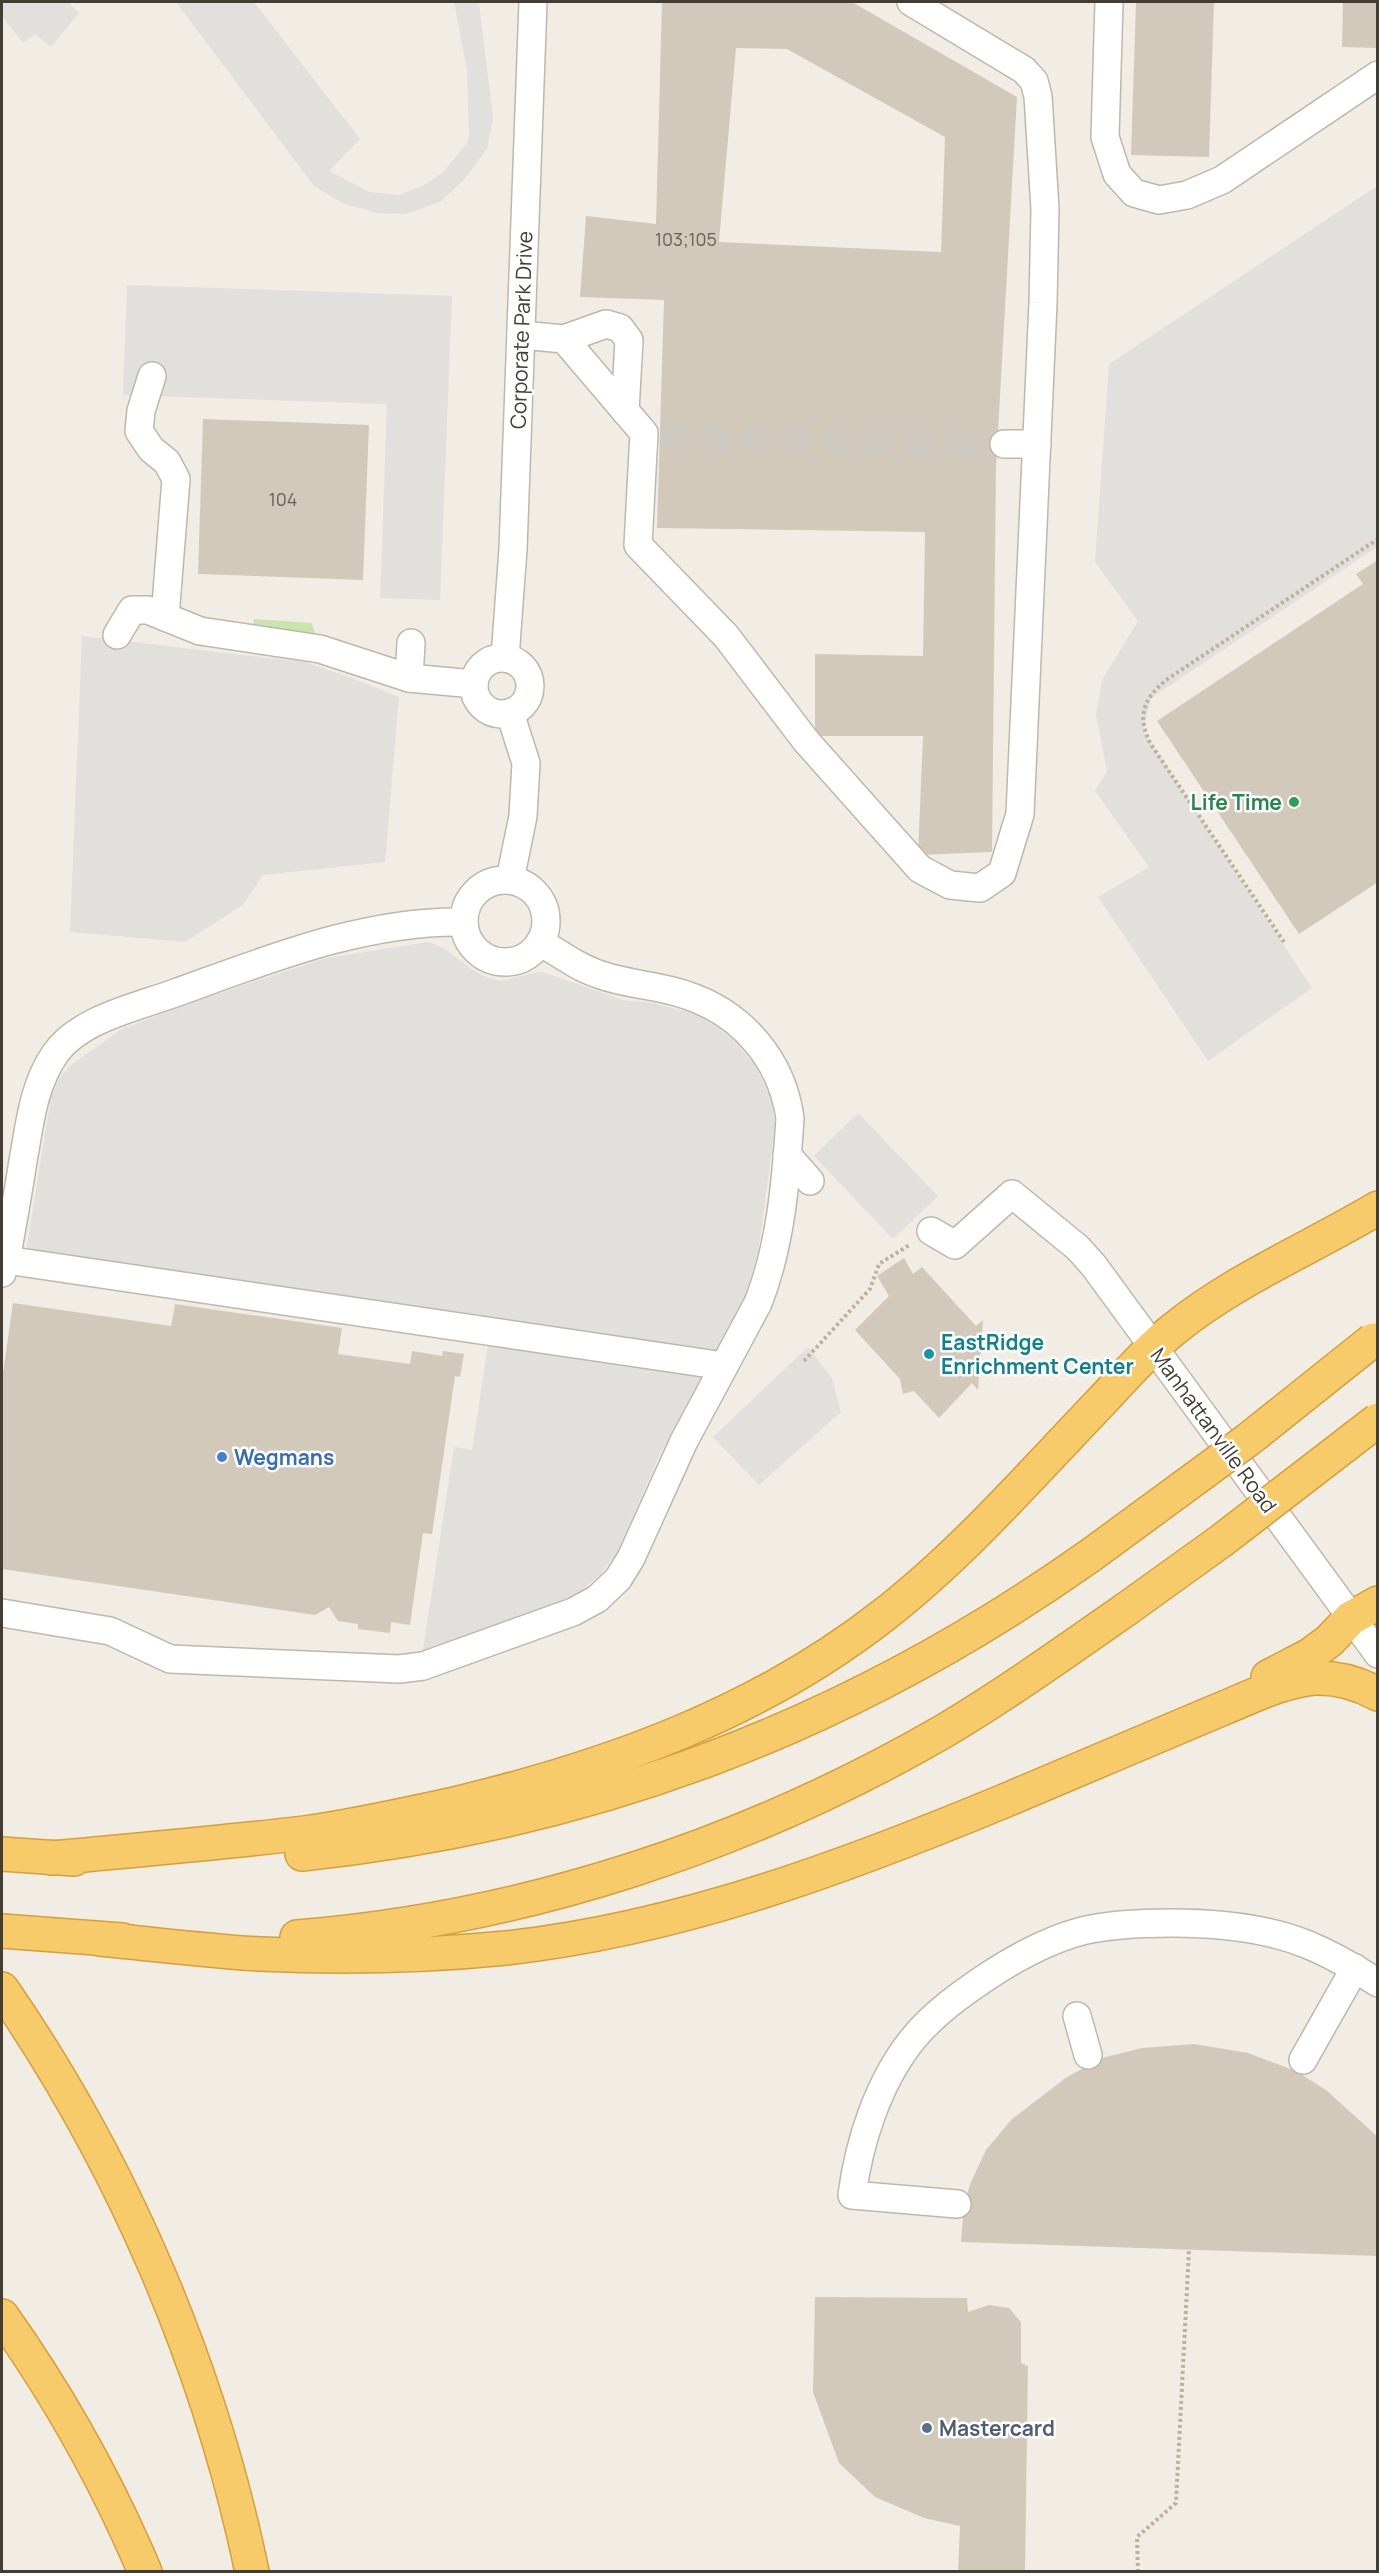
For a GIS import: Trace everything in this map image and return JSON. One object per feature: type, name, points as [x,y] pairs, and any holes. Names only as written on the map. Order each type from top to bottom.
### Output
[{"type":"highway","points":[[52,1858],[304,1833],[418,1812],[499,1793],[590,1766],[708,1722],[824,1658],[900,1603],[982,1526],[1174,1329],[1222,1296],[1377,1208]]},
{"type":"highway","points":[[2,1854],[52,1858],[169,1861],[299,1854],[447,1834],[591,1800],[713,1759],[786,1730],[858,1696],[970,1634],[1091,1555],[1249,1439],[1375,1339]]},
{"type":"highway","points":[[100,1939],[180,1941],[259,1939],[380,1927],[498,1906],[651,1863],[726,1836],[801,1805],[908,1751],[1011,1690],[1221,1541],[1377,1420]]},
{"type":"highway","points":[[1116,1752],[1310,1655],[1364,1610]]},
{"type":"highway","points":[[2,1931],[255,1954],[332,1956],[487,1949],[601,1933],[717,1905],[788,1883],[990,1807],[1116,1752],[1272,1689],[1300,1680],[1338,1680],[1364,1687],[1377,1694]]},
{"type":"highway","points":[[2,1989],[37,2041],[81,2117],[136,2224],[178,2324],[209,2410],[252,2571]]},
{"type":"highway","points":[[2,2316],[54,2395],[106,2490],[145,2571]]},
{"type":"highway","points":[[209,2410],[251,2505],[271,2571]]},
{"type":"highway","points":[[106,2490],[127,2571]]},
{"type":"street","name":"Corporate Park Drive","points":[[505,658],[513,549],[532,2]]},
{"type":"street","points":[[564,339],[625,411],[652,435],[638,545],[726,636],[806,741],[920,869],[950,885],[980,888],[1002,873],[1020,814],[1043,303],[1045,209],[1038,96],[1034,81],[1024,70],[911,2]]},
{"type":"street","points":[[1109,2],[1105,137],[1117,174],[1134,193],[1159,200],[1187,195],[1222,180],[1377,75]]},
{"type":"street","points":[[521,335],[564,339],[606,324],[620,328],[629,340],[625,411]]},
{"type":"street","points":[[152,376],[141,411],[139,431],[151,449],[167,462],[176,479],[165,617]]},
{"type":"street","points":[[1004,444],[1037,444]]},
{"type":"street","points":[[117,635],[132,610],[148,610],[200,631],[320,649],[409,678],[474,684]]},
{"type":"street","points":[[409,678],[411,643]]},
{"type":"street","points":[[505,658],[519,663],[526,670],[531,688],[524,705],[510,714],[498,715],[482,706],[476,698],[474,684],[478,671],[484,664],[492,659],[505,658]]},
{"type":"street","points":[[510,714],[526,763],[523,816],[510,880]]},
{"type":"street","points":[[510,880],[529,887],[538,896],[544,907],[546,920],[545,933],[530,954],[506,963],[492,961],[479,954],[469,943],[464,922],[468,902],[477,890],[489,882],[510,880]]},
{"type":"street","points":[[464,922],[413,924],[304,949],[239,969],[93,1023],[72,1035],[56,1053],[40,1080],[35,1096],[4,1266],[724,1366]]},
{"type":"street","points":[[2,1613],[110,1631],[170,1659],[399,1669],[423,1666],[573,1612],[597,1599],[618,1579],[631,1558],[684,1442],[758,1303],[768,1279],[777,1233],[790,1118],[787,1099],[772,1062],[742,1026],[703,1001],[684,994],[598,974],[540,942]]},
{"type":"street","points":[[787,1155],[810,1181]]},
{"type":"street","name":"Manhattanville Road","points":[[931,1231],[955,1245],[1012,1194],[1078,1248],[1154,1348],[1364,1610],[1377,1654]]},
{"type":"street","points":[[957,2204],[852,2195],[856,2162],[890,2076],[912,2041],[941,2011],[1002,1967],[1043,1944],[1083,1931],[1131,1923],[1224,1924],[1252,1929],[1305,1944],[1355,1968],[1377,1983]]},
{"type":"street","points":[[1303,2060],[1355,1968]]},
{"type":"street","points":[[1077,2016],[1088,2055]]},
{"type":"path","points":[[1284,942],[1150,743],[1143,718],[1145,706],[1151,694],[1166,680],[1377,539]]},
{"type":"path","points":[[804,1361],[870,1289],[879,1264],[931,1231]]},
{"type":"path","points":[[1138,2571],[1137,2537],[1176,2503],[1189,2250]]},
{"type":"green space","points":[[254,619],[312,623],[315,634],[253,630]]},
{"type":"shaded area","points":[[2,2],[72,2],[69,3],[79,13],[51,47],[35,34],[23,43],[2,16]]},
{"type":"shaded area","points":[[176,2],[254,2],[360,139],[329,171],[369,192],[400,195],[426,184],[443,172],[467,143],[469,135],[467,69],[454,2],[479,2],[493,118],[487,149],[464,180],[440,202],[405,214],[377,213],[342,203],[314,186]]},
{"type":"shaded area","points":[[1377,186],[1377,547],[1151,698],[1143,731],[1312,988],[1208,1061],[1098,897],[1149,867],[1095,791],[1107,771],[1096,715],[1102,680],[1138,621],[1095,562],[1109,364]]},
{"type":"shaded area","points":[[127,285],[452,296],[440,600],[380,598],[387,404],[123,395]]},
{"type":"shaded area","points":[[82,636],[304,662],[399,697],[385,862],[263,875],[243,905],[185,942],[70,932]]},
{"type":"shaded area","points":[[428,942],[444,948],[471,969],[486,977],[501,981],[538,972],[546,973],[623,1000],[653,1003],[696,1014],[733,1040],[755,1065],[772,1100],[775,1127],[758,1253],[742,1304],[660,1454],[617,1552],[601,1574],[582,1590],[553,1605],[423,1650],[454,1447],[472,1450],[488,1344],[22,1276],[51,1097],[59,1078],[71,1065],[120,1030],[186,1004],[326,958]]},
{"type":"shaded area","points":[[858,1113],[938,1196],[893,1239],[814,1156]]},
{"type":"shaded area","points":[[808,1347],[832,1378],[841,1412],[759,1485],[713,1437]]},
{"type":"building","points":[[662,2],[852,2],[1017,97],[996,466],[992,852],[918,855],[923,736],[815,736],[815,654],[923,656],[925,532],[657,528],[664,300],[580,297],[586,216],[656,224]],"holes":[[[736,48],[787,49],[945,137],[941,252],[719,242]]]},
{"type":"building","points":[[1136,2],[1214,2],[1209,157],[1131,155]]},
{"type":"building","points":[[1343,2],[1378,2],[1378,48],[1342,47]]},
{"type":"building","points":[[203,419],[369,425],[363,580],[198,574]]},
{"type":"building","name":"Life Time","points":[[1378,560],[1378,882],[1299,934],[1157,721],[1363,584],[1356,574]]},
{"type":"building","name":"EastRidge Enrichment Center","points":[[904,1258],[913,1274],[922,1267],[976,1326],[983,1320],[978,1390],[972,1383],[939,1418],[914,1391],[903,1394],[900,1379],[855,1330],[889,1296],[877,1276]]},
{"type":"building","name":"Wegmans","points":[[13,1303],[171,1326],[175,1304],[342,1328],[338,1354],[410,1364],[412,1351],[442,1356],[443,1351],[464,1354],[460,1377],[455,1376],[432,1534],[423,1533],[410,1625],[391,1622],[390,1633],[358,1629],[358,1624],[338,1621],[329,1607],[315,1615],[2,1569],[2,1380]]},
{"type":"building","points":[[1194,2044],[1248,2053],[1296,2071],[1326,2090],[1378,2137],[1378,2256],[961,2242],[964,2204],[971,2182],[986,2150],[1012,2119],[1067,2077],[1102,2058],[1142,2048]]},
{"type":"building","name":"Mastercard","points":[[815,2297],[967,2298],[968,2312],[989,2305],[1009,2308],[1021,2322],[1021,2363],[1028,2366],[1025,2572],[958,2572],[960,2526],[924,2518],[875,2497],[839,2463],[813,2392]]},
{"type":"tunnel","points":[[660,437],[1004,444]]},
{"type":"place","name":"Life Time","points":[[1294,802]]},
{"type":"place","name":"EastRidge Enrichment Center","points":[[929,1354]]},
{"type":"place","name":"Wegmans","points":[[222,1457]]},
{"type":"place","name":"Mastercard","points":[[927,2428]]}]
